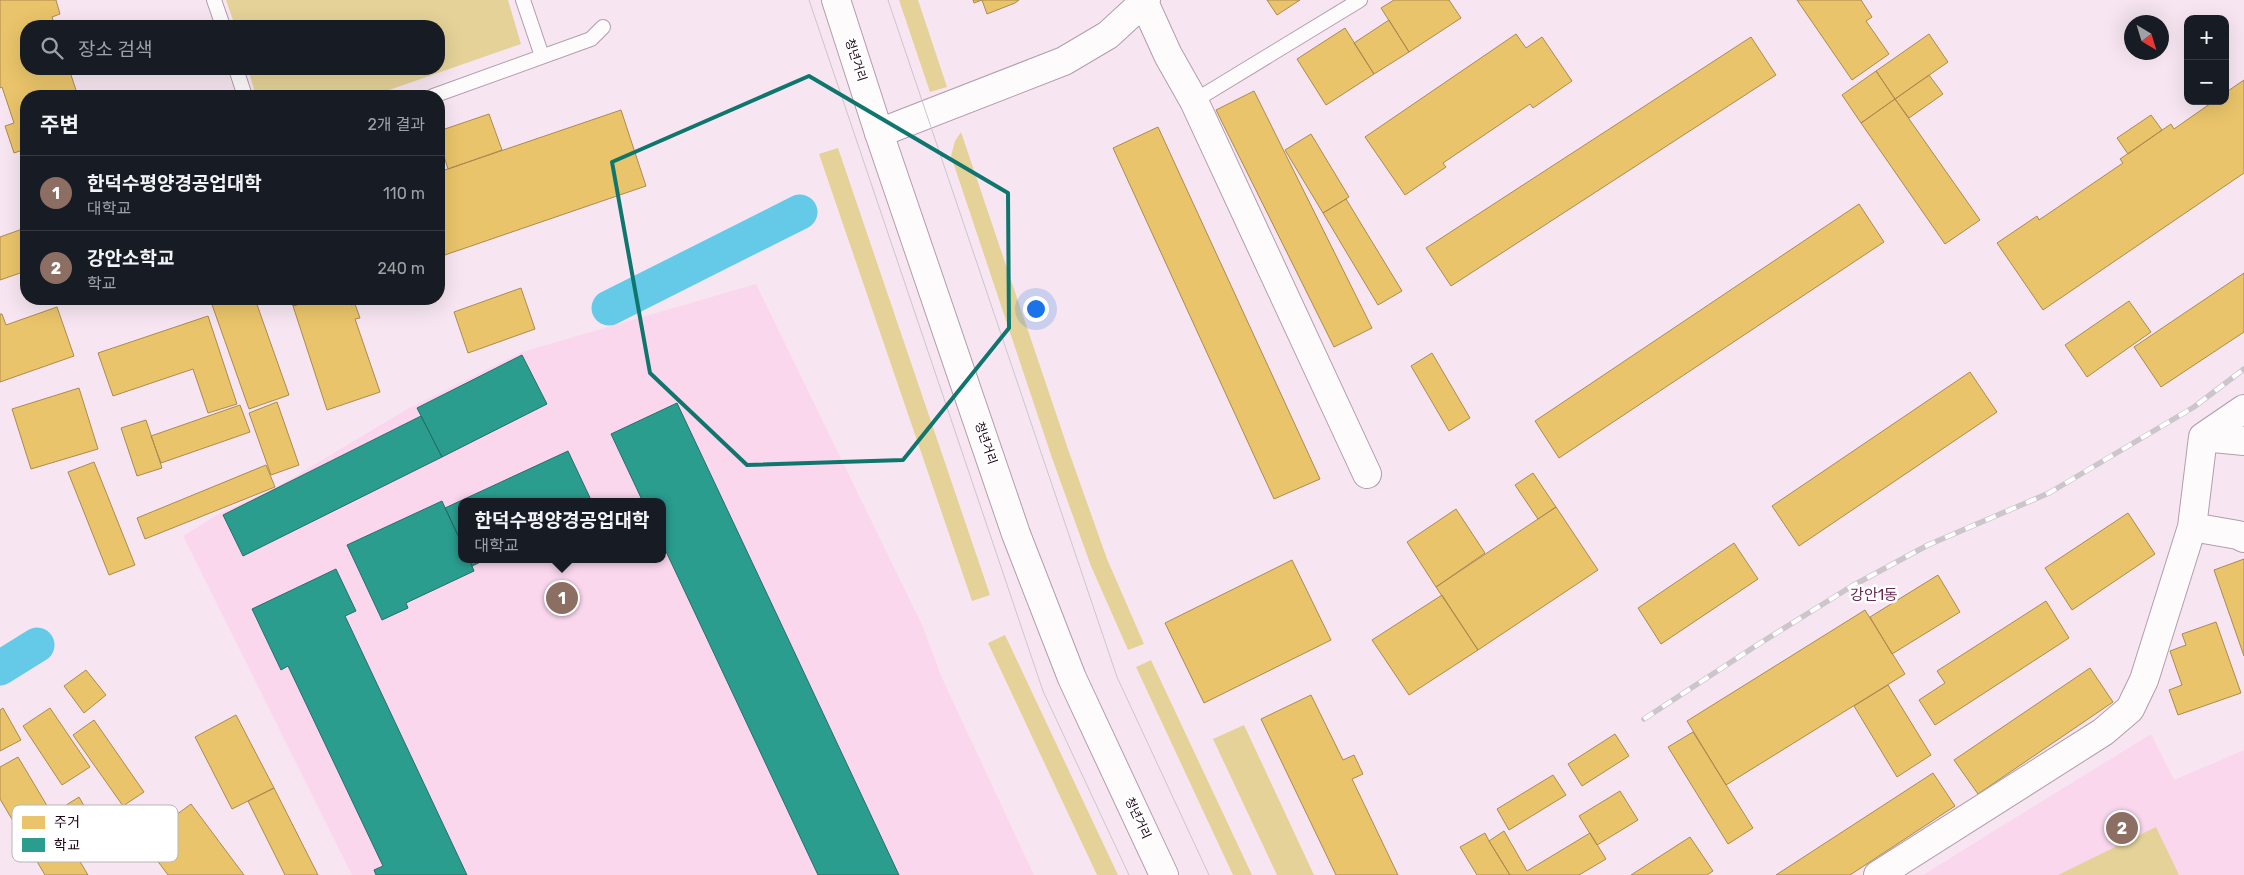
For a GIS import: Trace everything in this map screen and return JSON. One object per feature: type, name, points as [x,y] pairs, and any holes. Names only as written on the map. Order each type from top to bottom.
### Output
[{"type":"street","name":"청년거리","points":[[836,0],[879,133],[1020,543],[1072,678],[1164,875]]},
{"type":"street","points":[[879,133],[1064,62],[1108,35],[1144,1],[1168,54],[1194,101],[1367,474]]},
{"type":"street","points":[[1878,875],[2103,732],[2130,709],[2144,680],[2192,527],[2203,437],[2244,409]]},
{"type":"street","points":[[2203,437],[2244,440]]},
{"type":"street","points":[[2192,527],[2238,535],[2244,538]]},
{"type":"lane","points":[[214,0],[221,20]]},
{"type":"lane","points":[[523,0],[542,56]]},
{"type":"lane","points":[[1194,101],[1360,0]]},
{"type":"lane","points":[[445,92],[592,39],[603,27]]},
{"type":"lane","points":[[238,75],[243,90]]},
{"type":"highlighted area","points":[[809,76],[1008,193],[1009,328],[903,460],[747,465],[650,373],[612,162]]},
{"type":"shaded area","points":[[226,0],[508,0],[521,44],[445,71],[445,20],[233,20]]},
{"type":"shaded area","points":[[899,0],[918,0],[947,87],[930,92]]},
{"type":"shaded area","points":[[250,75],[432,75],[389,90],[254,90]]},
{"type":"shaded area","points":[[961,132],[1107,559],[1144,644],[1128,650],[1091,566],[1052,458],[951,156],[955,141]]},
{"type":"shaded area","points":[[838,148],[990,595],[972,601],[819,154]]},
{"type":"shaded area","points":[[756,284],[923,627],[942,678],[1034,875],[352,875],[183,536],[220,513],[275,488],[404,411],[522,352]]},
{"type":"shaded area","points":[[1005,635],[1118,875],[1097,875],[988,643]]},
{"type":"shaded area","points":[[1151,660],[1252,875],[1233,875],[1136,667]]},
{"type":"shaded area","points":[[1244,725],[1314,875],[1277,875],[1213,739]]},
{"type":"shaded area","points":[[2151,734],[2174,780],[2244,750],[2244,875],[1923,875]]},
{"type":"shaded area","points":[[2156,827],[2179,875],[2058,875]]},
{"type":"building: 주거","points":[[0,0],[56,0],[60,14],[52,17],[53,20],[20,20],[20,75],[71,75],[76,90],[20,90],[20,151],[14,153],[5,126],[14,123],[2,87],[0,88]]},
{"type":"building: 주거","points":[[982,0],[1019,0],[987,14]]},
{"type":"building: 주거","points":[[1267,0],[1300,0],[1277,15]]},
{"type":"building: 주거","points":[[1394,0],[1449,0],[1461,18],[1409,52],[1381,8]]},
{"type":"building: 주거","points":[[1797,0],[1861,0],[1872,17],[1866,21],[1889,54],[1852,80]]},
{"type":"building: 주거","points":[[1389,20],[1409,52],[1374,74],[1354,43]]},
{"type":"building: 주거","points":[[1345,28],[1374,74],[1326,105],[1297,59]]},
{"type":"building: 주거","points":[[1516,34],[1526,48],[1542,37],[1572,81],[1533,108],[1530,104],[1443,163],[1446,167],[1405,195],[1365,137]]},
{"type":"building: 주거","points":[[1929,34],[1948,62],[1895,99],[1876,71]]},
{"type":"building: 주거","points":[[1751,37],[1776,75],[1451,286],[1426,248]]},
{"type":"building: 주거","points":[[1876,71],[1895,99],[1861,123],[1842,95]]},
{"type":"building: 주거","points":[[1929,75],[1943,94],[1909,118],[1895,99]]},
{"type":"building: 주거","points":[[2244,80],[2244,173],[2043,310],[1997,243],[2037,216],[2039,220],[2123,163],[2120,159],[2171,124],[2174,129],[2208,105],[2229,105],[2229,90]]},
{"type":"building: 주거","points":[[1254,91],[1372,328],[1334,347],[1216,110]]},
{"type":"building: 주거","points":[[1895,99],[1980,220],[1945,244],[1861,123]]},
{"type":"building: 주거","points":[[621,110],[646,186],[445,255],[445,170]]},
{"type":"building: 주거","points":[[489,114],[502,150],[448,169],[445,160],[445,129]]},
{"type":"building: 주거","points":[[2151,115],[2162,130],[2128,154],[2117,138]]},
{"type":"building: 주거","points":[[1158,127],[1320,479],[1274,499],[1113,148]]},
{"type":"building: 주거","points":[[1311,134],[1349,197],[1323,213],[1285,150]]},
{"type":"building: 주거","points":[[1346,199],[1402,291],[1378,305],[1323,213]]},
{"type":"building: 주거","points":[[1859,204],[1884,242],[1559,458],[1535,421]]},
{"type":"building: 주거","points":[[20,230],[20,273],[0,280],[0,237]]},
{"type":"building: 주거","points":[[2244,273],[2244,332],[2161,387],[2134,347]]},
{"type":"building: 주거","points":[[521,288],[535,329],[468,353],[454,312]]},
{"type":"building: 주거","points":[[2129,301],[2151,332],[2087,377],[2065,345]]},
{"type":"building: 주거","points":[[212,305],[257,305],[289,395],[249,409]]},
{"type":"building: 주거","points":[[355,305],[360,318],[355,319],[380,392],[327,410],[293,306]]},
{"type":"building: 주거","points":[[57,307],[74,356],[0,382],[0,314],[2,314],[6,325]]},
{"type":"building: 주거","points":[[208,316],[237,404],[208,413],[193,369],[113,396],[98,353]]},
{"type":"building: 주거","points":[[1432,353],[1470,418],[1449,431],[1411,366]]},
{"type":"building: 주거","points":[[1970,372],[1997,412],[1799,546],[1772,506]]},
{"type":"building: 주거","points":[[79,388],[98,449],[31,469],[12,409]]},
{"type":"building: 주거","points":[[277,402],[299,465],[271,475],[249,413]]},
{"type":"building: 주거","points":[[240,405],[250,432],[161,463],[151,436]]},
{"type":"building: 주거","points":[[146,420],[162,468],[137,476],[121,428]]},
{"type":"building: 주거","points":[[94,462],[135,565],[109,575],[68,472]]},
{"type":"building: 주거","points":[[266,465],[275,487],[145,539],[137,518]]},
{"type":"building: 주거","points":[[1533,473],[1556,507],[1538,519],[1515,485]]},
{"type":"building: 주거","points":[[1556,507],[1598,570],[1478,650],[1436,587]]},
{"type":"building: 주거","points":[[1456,509],[1485,553],[1436,587],[1407,542]]},
{"type":"building: 주거","points":[[2128,513],[2155,554],[2072,610],[2045,568]]},
{"type":"building: 주거","points":[[1734,543],[1758,579],[1661,644],[1638,608]]},
{"type":"building: 주거","points":[[2244,559],[2244,656],[2214,570]]},
{"type":"building: 주거","points":[[1292,560],[1331,640],[1204,703],[1165,623]]},
{"type":"building: 주거","points":[[1938,575],[1960,612],[1892,654],[1870,617]]},
{"type":"building: 주거","points":[[1442,595],[1478,650],[1409,695],[1372,640]]},
{"type":"building: 주거","points":[[2046,601],[2069,638],[1935,725],[1919,700],[1945,683],[1937,671]]},
{"type":"building: 주거","points":[[1865,610],[1905,674],[1726,785],[1687,721]]},
{"type":"building: 주거","points":[[2216,622],[2241,693],[2178,715],[2169,690],[2182,685],[2170,651],[2186,645],[2182,634]]},
{"type":"building: 주거","points":[[2090,668],[2113,702],[1978,794],[1954,760]]},
{"type":"building: 주거","points":[[86,670],[106,695],[84,713],[64,686]]},
{"type":"building: 주거","points":[[1888,685],[1931,755],[1897,777],[1854,706]]},
{"type":"building: 주거","points":[[1311,695],[1343,760],[1354,755],[1363,774],[1352,779],[1398,875],[1336,875],[1261,719]]},
{"type":"building: 주거","points":[[3,708],[21,740],[0,751],[0,710]]},
{"type":"building: 주거","points":[[50,708],[90,767],[62,785],[23,726]]},
{"type":"building: 주거","points":[[236,715],[274,788],[232,809],[195,737]]},
{"type":"building: 주거","points":[[94,720],[144,792],[122,805],[73,735]]},
{"type":"building: 주거","points":[[1693,732],[1753,828],[1728,844],[1668,747]]},
{"type":"building: 주거","points":[[1615,734],[1629,756],[1582,786],[1568,764]]},
{"type":"building: 주거","points":[[18,757],[47,805],[12,805],[12,819],[0,799],[0,767]]},
{"type":"building: 주거","points":[[1933,773],[1955,806],[1850,875],[1776,875]]},
{"type":"building: 주거","points":[[1553,775],[1566,795],[1509,830],[1497,809]]},
{"type":"building: 주거","points":[[274,788],[318,875],[285,875],[248,801]]},
{"type":"building: 주거","points":[[1620,791],[1638,820],[1597,845],[1579,816]]},
{"type":"building: 주거","points":[[79,797],[84,805],[66,805]]},
{"type":"building: 주거","points":[[191,804],[244,875],[168,875],[158,862],[178,862],[178,814]]},
{"type":"building: 주거","points":[[1504,831],[1527,871],[1590,833],[1606,859],[1579,875],[1510,875],[1489,841]]},
{"type":"building: 주거","points":[[1485,833],[1510,875],[1477,875],[1460,847]]},
{"type":"building: 주거","points":[[1690,837],[1713,871],[1707,875],[1631,875]]},
{"type":"building: 주거","points":[[37,862],[80,862],[88,875],[45,875]]},
{"type":"building: 학교","points":[[522,355],[547,404],[442,457],[417,408]]},
{"type":"building: 학교","points":[[677,403],[899,875],[818,875],[666,552],[666,498],[641,498],[611,434]]},
{"type":"building: 학교","points":[[421,416],[442,457],[243,556],[223,515]]},
{"type":"building: 학교","points":[[568,451],[590,498],[467,498]]},
{"type":"building: 학교","points":[[442,501],[458,535],[458,563],[471,563],[474,571],[406,603],[408,608],[382,620],[347,545]]},
{"type":"building: 학교","points":[[458,502],[458,536],[445,508]]},
{"type":"building: 학교","points":[[336,569],[356,611],[345,616],[467,875],[376,875],[374,870],[383,866],[288,666],[281,670],[252,609]]},
{"type":"waterway","points":[[609,308],[800,212]]},
{"type":"waterway","points":[[0,668],[37,645]]},
{"type":"tram line","points":[[809,0],[1043,691],[1129,875]]},
{"type":"tram line","points":[[888,0],[1117,677],[1209,875]]},
{"type":"railway","points":[[1644,719],[1852,586],[1928,545],[2049,493],[2194,407],[2244,369]]},
{"type":"place","name":"한덕수평양경공업대학","points":[[562,598]]},
{"type":"place","name":"강안소학교","points":[[2122,828]]},
{"type":"district","name":"강안1동","points":[[1874,595]]}]
